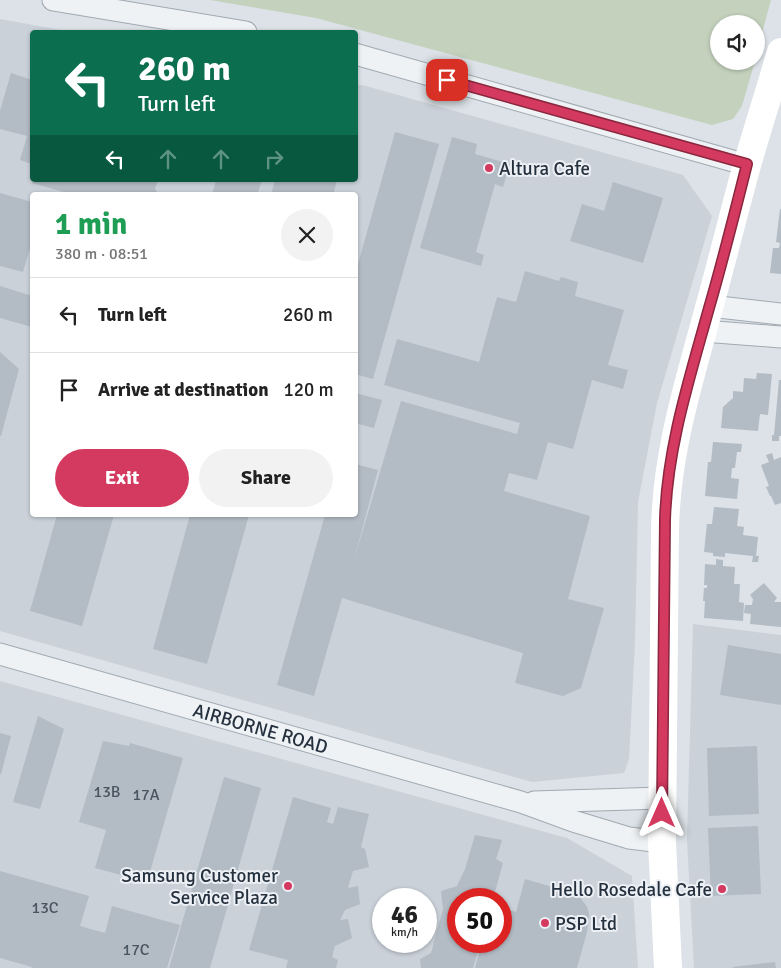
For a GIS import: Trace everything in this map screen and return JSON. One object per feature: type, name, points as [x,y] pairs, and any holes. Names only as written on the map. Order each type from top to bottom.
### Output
[{"type":"main road","points":[[668,968],[662,842],[667,486],[688,382],[747,164],[781,52]]},
{"type":"street","points":[[53,0],[234,30]]},
{"type":"street","points":[[358,55],[747,164]]},
{"type":"street","points":[[706,319],[781,314]]},
{"type":"street","points":[[706,319],[781,337]]},
{"type":"street","name":"AIRBORNE ROAD","points":[[0,654],[521,802],[629,838],[662,842]]},
{"type":"street","name":"AIRBORNE ROAD","points":[[521,802],[662,798]]},
{"type":"shaded area","points":[[0,19],[61,30],[30,30],[30,182],[358,182],[358,85],[683,175],[712,216],[657,403],[638,502],[635,642],[629,759],[624,773],[532,782],[0,631]]},
{"type":"shaded area","points":[[693,624],[781,635],[781,968],[694,968],[687,840]]},
{"type":"shaded area","points":[[0,681],[567,838],[632,876],[638,968],[0,968]]},
{"type":"green space","points":[[210,0],[771,0],[765,22],[765,15],[710,15],[710,70],[752,70],[742,106],[733,119],[712,125],[316,18]]},
{"type":"building","points":[[11,73],[30,79],[30,163],[20,160],[27,136],[0,129],[0,111]]},
{"type":"building","points":[[395,132],[439,144],[373,379],[358,375],[358,264]]},
{"type":"building","points":[[452,137],[477,144],[475,154],[510,164],[503,187],[495,184],[476,252],[484,255],[481,266],[420,248]]},
{"type":"building","points":[[157,182],[155,189],[157,192],[64,192],[32,183]]},
{"type":"building","points":[[215,182],[261,182],[258,192],[213,192]]},
{"type":"building","points":[[274,182],[336,182],[334,192],[272,192]]},
{"type":"building","points":[[613,182],[663,198],[643,263],[570,241],[582,204],[604,211]]},
{"type":"building","points":[[0,193],[30,201],[30,248],[23,272],[0,266]]},
{"type":"building","points":[[780,209],[781,274],[770,273],[773,248],[779,248],[780,243],[776,242]]},
{"type":"building","points":[[525,271],[559,281],[561,277],[578,282],[575,296],[624,310],[608,365],[628,370],[623,389],[592,380],[573,449],[548,442],[537,480],[509,473],[504,491],[590,516],[568,599],[604,608],[581,688],[563,696],[515,683],[523,653],[342,598],[314,696],[277,685],[324,517],[358,517],[358,465],[378,470],[354,560],[401,401],[517,434],[520,423],[384,385],[397,339],[479,362],[497,297],[516,302]]},
{"type":"building","points":[[0,286],[30,295],[30,326],[0,318]]},
{"type":"building","points":[[0,352],[19,369],[1,436],[0,436]]},
{"type":"building","points":[[757,373],[772,374],[768,415],[760,414],[758,431],[721,428],[723,407],[733,398],[733,391],[743,392],[744,378],[756,379]]},
{"type":"building","points":[[779,380],[781,380],[781,436],[779,436],[779,441],[772,441],[772,435],[774,435]]},
{"type":"building","points":[[358,394],[382,400],[374,428],[358,424]]},
{"type":"building","points":[[713,442],[742,444],[741,452],[737,452],[735,468],[732,468],[731,478],[739,479],[737,499],[705,496],[708,462],[711,462]]},
{"type":"building","points":[[772,453],[774,460],[781,457],[781,503],[775,505],[766,487],[769,486],[761,465],[769,462],[766,455]]},
{"type":"building","points":[[714,507],[739,509],[737,526],[744,527],[743,535],[758,537],[756,556],[759,556],[758,562],[752,562],[753,556],[725,553],[725,557],[713,556],[713,553],[704,552],[707,524],[712,524]]},
{"type":"building","points":[[56,517],[113,517],[82,626],[30,611]]},
{"type":"building","points":[[189,517],[248,517],[207,664],[153,649]]},
{"type":"building","points":[[716,559],[723,560],[723,566],[735,567],[734,584],[740,584],[739,602],[744,603],[743,621],[704,618],[704,588],[707,588],[707,585],[704,585],[705,564],[716,565]]},
{"type":"building","points":[[764,583],[777,598],[774,602],[781,602],[781,627],[750,624],[751,614],[744,613],[745,605],[752,605],[753,599],[750,595]]},
{"type":"building","points":[[728,645],[781,654],[781,705],[720,695]]},
{"type":"building","points":[[38,716],[64,729],[40,809],[13,802]]},
{"type":"building","points":[[0,733],[11,736],[1,774],[0,774]]},
{"type":"building","points":[[103,741],[129,746],[130,743],[183,758],[147,882],[95,868],[106,830],[79,822]]},
{"type":"building","points":[[757,746],[759,814],[709,816],[707,748]]},
{"type":"building","points":[[224,777],[261,788],[210,968],[169,968]]},
{"type":"building","points":[[293,797],[331,808],[327,822],[333,824],[338,807],[369,814],[361,847],[365,849],[369,867],[353,871],[348,888],[358,886],[360,904],[345,910],[340,920],[348,919],[352,938],[335,946],[332,957],[338,960],[336,968],[286,968],[288,960],[249,950]]},
{"type":"building","points":[[758,826],[761,894],[711,896],[708,828]]},
{"type":"building","points":[[475,835],[502,840],[496,859],[503,863],[496,888],[451,888],[457,886],[465,869]]},
{"type":"building","points":[[0,871],[89,896],[80,926],[105,933],[112,906],[180,925],[167,968],[31,968],[0,958]]},
{"type":"building","name":"PSP Ltd","points":[[525,879],[573,893],[580,897],[587,907],[589,914],[587,932],[577,968],[475,968],[479,953],[512,953],[512,911],[516,912]]},
{"type":"building","points":[[447,889],[447,953],[477,953],[473,968],[421,968],[420,959],[431,953],[437,953],[437,931],[443,909],[441,891]]},
{"type":"building","points":[[775,962],[776,968],[733,968],[733,967]]},
{"type":"place","name":"Altura Cafe","points":[[489,168]]},
{"type":"place","name":"Samsung Customer Service Plaza","points":[[288,886]]},
{"type":"place","name":"Hello Rosedale Cafe","points":[[722,889]]},
{"type":"place","name":"PSP Ltd","points":[[545,923]]},
{"type":"route","points":[[447,80],[747,164],[688,382],[667,486],[665,509],[662,813]]}]
